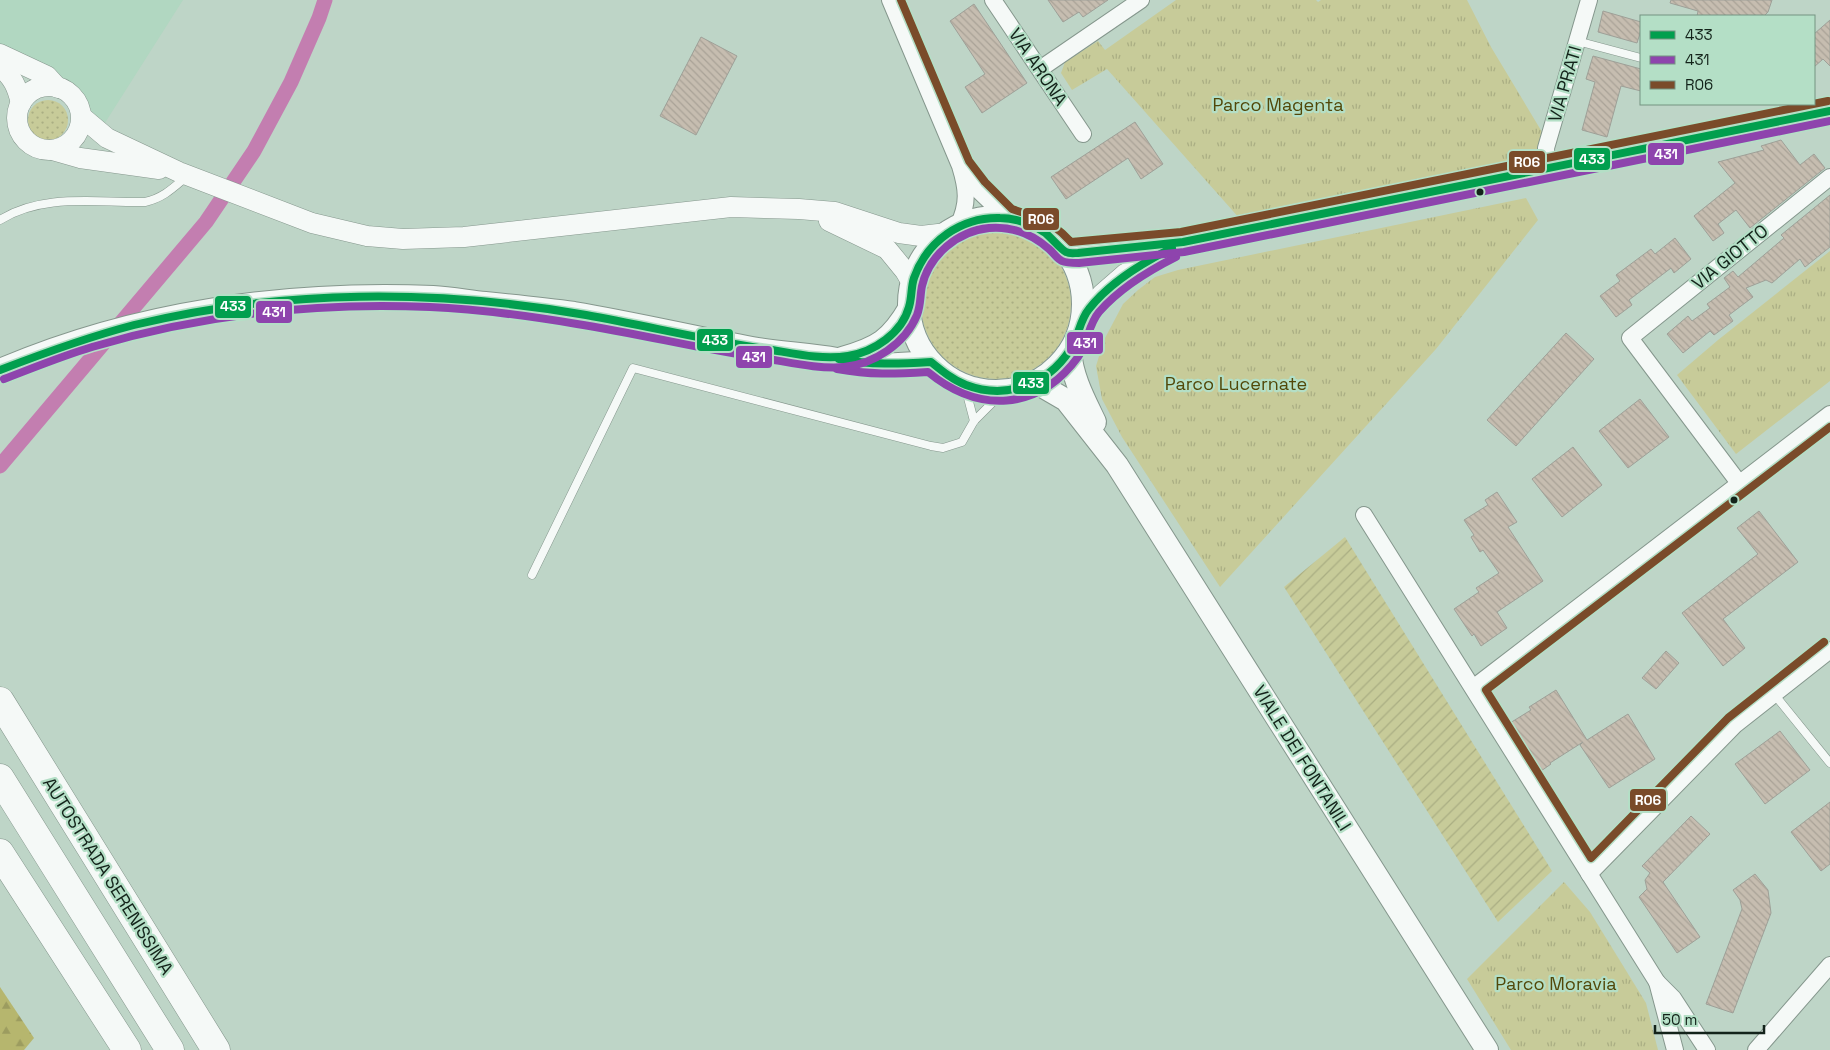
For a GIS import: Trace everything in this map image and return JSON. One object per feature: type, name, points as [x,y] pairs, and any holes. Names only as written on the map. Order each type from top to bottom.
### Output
[{"type":"highway","name":"AUTOSTRADA SERENISSIMA","points":[[3,705],[216,1050]]},
{"type":"highway","points":[[0,778],[170,1050]]},
{"type":"highway","points":[[0,852],[127,1050]]},
{"type":"main road","points":[[987,218],[1008,218],[1042,230],[1066,252],[1074,265],[1080,282],[1083,301],[1082,317],[1080,330],[1070,351],[1056,368],[1025,386],[989,391],[962,384],[948,376],[931,362],[918,343],[914,332],[910,307],[912,283],[927,252],[952,229],[987,218]]},
{"type":"main road","points":[[0,370],[30,357],[137,324],[198,312],[267,302],[340,297],[434,297],[577,314],[755,348],[864,364],[886,365],[931,362]]},
{"type":"main road","points":[[838,359],[879,345],[900,323],[910,307]]},
{"type":"main road","name":"VIALE DEI FONTANILI","points":[[1070,351],[1071,365],[1077,385],[1117,465]]},
{"type":"main road","name":"VIALE DEI FONTANILI","points":[[1025,386],[1066,400],[1117,465],[1488,1050]]},
{"type":"street","points":[[82,118],[106,138],[183,174],[312,223],[367,236],[403,239],[464,236],[731,207],[835,212],[899,233],[922,236],[952,229],[964,214],[967,187],[960,166],[890,0]]},
{"type":"street","name":"VIA ARONA","points":[[993,0],[1083,134]]},
{"type":"street","points":[[1040,69],[1141,0]]},
{"type":"street","name":"VIA PRATI","points":[[1547,169],[1548,144],[1589,0]]},
{"type":"street","points":[[0,54],[46,76],[58,88]]},
{"type":"street","points":[[0,67],[8,73],[17,85],[21,103]]},
{"type":"street","points":[[48,86],[58,88],[66,91],[77,102],[82,118],[80,127],[70,143],[62,148],[42,150],[33,146],[20,132],[18,112],[21,103],[28,94],[48,86]]},
{"type":"street","points":[[1066,252],[1078,253],[1183,242],[1830,111]]},
{"type":"street","points":[[52,150],[80,158],[183,174]]},
{"type":"street","points":[[960,166],[977,189],[1008,218]]},
{"type":"street","name":"VIA GIOTTO","points":[[1739,484],[1630,338],[1830,177]]},
{"type":"street","points":[[799,209],[834,223],[887,249],[912,283]]},
{"type":"street","points":[[1082,317],[1102,294],[1125,274],[1154,256],[1183,242]]},
{"type":"street","points":[[1472,688],[1830,414]]},
{"type":"street","points":[[1364,515],[1657,982],[1673,998],[1707,1050]]},
{"type":"street","points":[[1589,874],[1735,726],[1830,650]]},
{"type":"street","points":[[1756,1050],[1830,965]]},
{"type":"street","points":[[1657,982],[1674,1050]]},
{"type":"lane","points":[[1577,41],[1640,58]]},
{"type":"lane","points":[[0,220],[27,207],[49,202],[145,202],[155,200],[166,194],[183,174]]},
{"type":"lane","points":[[532,576],[633,368],[944,448],[962,442],[974,421],[994,401],[1025,386]]},
{"type":"lane","points":[[962,384],[974,421]]},
{"type":"lane","points":[[1774,694],[1830,763]]},
{"type":"shaded area","points":[[0,0],[183,0],[103,126],[90,113],[88,105],[75,85],[63,81],[0,44]]},
{"type":"green space","name":"Parco Magenta","points":[[1176,0],[1316,0],[1318,2],[1321,0],[1467,0],[1491,47],[1542,132],[1534,163],[1240,219],[1107,69],[1072,90],[1061,73],[1065,62],[1098,41],[1105,50]]},
{"type":"green space","points":[[52,100],[59,103],[65,109],[68,120],[67,128],[59,137],[52,140],[44,140],[37,137],[29,128],[28,116],[31,109],[40,101]]},
{"type":"green space","name":"Parco Lucernate","points":[[1526,198],[1538,220],[1436,349],[1220,587],[1122,437],[1102,399],[1096,366],[1104,340],[1123,304],[1155,277],[1178,270]]},
{"type":"green space","points":[[996,229],[1011,230],[1025,234],[1038,241],[1049,251],[1059,262],[1066,275],[1070,289],[1070,319],[1066,333],[1059,346],[1049,357],[1038,367],[1025,374],[1011,378],[996,379],[981,378],[967,374],[954,367],[943,357],[933,346],[926,333],[922,319],[921,304],[922,289],[926,275],[933,262],[943,251],[954,241],[967,234],[981,230]]},
{"type":"green space","points":[[1830,251],[1830,381],[1736,454],[1677,375]]},
{"type":"green space","points":[[1345,537],[1552,871],[1498,922],[1284,587]]},
{"type":"green space","name":"Parco Moravia","points":[[1564,882],[1590,912],[1646,1003],[1658,1050],[1511,1050],[1467,979]]},
{"type":"green space","points":[[0,987],[34,1038],[24,1050],[0,1050]]},
{"type":"building","points":[[1048,0],[1108,0],[1083,17],[1079,12],[1063,22]]},
{"type":"building","points":[[1671,0],[1772,0],[1765,15],[1697,15],[1698,11],[1670,3]]},
{"type":"building","points":[[974,4],[1027,83],[982,113],[965,87],[985,74],[950,21]]},
{"type":"building","points":[[1603,11],[1640,22],[1640,33],[1637,43],[1598,32]]},
{"type":"building","points":[[1830,20],[1830,66],[1823,59],[1815,66],[1815,33]]},
{"type":"building","points":[[701,37],[737,56],[696,135],[660,116]]},
{"type":"building","points":[[1593,56],[1640,69],[1640,91],[1621,86],[1607,137],[1582,130],[1595,82],[1586,79]]},
{"type":"building","points":[[1135,122],[1163,164],[1141,179],[1128,158],[1066,199],[1051,177]]},
{"type":"building","points":[[1781,140],[1800,165],[1814,154],[1825,168],[1750,228],[1736,210],[1718,224],[1724,233],[1713,241],[1694,216],[1735,183],[1718,162],[1764,150],[1761,146]]},
{"type":"building","points":[[1830,195],[1830,247],[1805,267],[1800,259],[1772,283],[1766,280],[1746,288],[1753,297],[1729,315],[1733,321],[1714,335],[1710,331],[1683,353],[1667,334],[1688,316],[1692,321],[1710,308],[1707,304],[1730,287],[1724,278],[1733,271],[1738,277],[1784,238],[1781,235]]},
{"type":"building","points":[[1675,238],[1691,259],[1674,273],[1671,268],[1629,300],[1632,305],[1616,317],[1600,296],[1620,281],[1616,275],[1651,249],[1655,254]]},
{"type":"building","points":[[1566,333],[1594,359],[1516,446],[1487,420]]},
{"type":"building","points":[[1640,399],[1669,437],[1628,468],[1599,431]]},
{"type":"building","points":[[1573,447],[1602,485],[1562,517],[1532,479]]},
{"type":"building","points":[[1497,492],[1517,522],[1508,527],[1543,581],[1497,612],[1507,628],[1481,646],[1454,609],[1479,592],[1476,588],[1499,573],[1483,550],[1480,552],[1471,537],[1474,535],[1464,520],[1488,505],[1485,500]]},
{"type":"building","points":[[1759,511],[1798,562],[1723,619],[1745,648],[1723,666],[1682,613],[1758,554],[1737,528]]},
{"type":"building","points":[[1666,651],[1679,663],[1656,689],[1642,678]]},
{"type":"building","points":[[1556,690],[1587,740],[1628,714],[1655,759],[1609,788],[1580,745],[1583,742],[1541,771],[1510,723],[1531,710],[1529,707]]},
{"type":"building","points":[[1780,731],[1810,770],[1765,804],[1735,764]]},
{"type":"building","points":[[1830,802],[1830,864],[1821,871],[1791,832]]},
{"type":"building","points":[[1691,816],[1710,834],[1663,882],[1700,937],[1677,953],[1639,897],[1647,889],[1645,880],[1650,873],[1642,866]]},
{"type":"building","points":[[1755,874],[1768,890],[1771,913],[1733,1013],[1706,1004],[1742,909],[1740,900],[1733,890]]},
{"type":"waterway","points":[[0,466],[206,222],[254,151],[291,82],[325,0]]},
{"type":"transit line","name":"R06","points":[[901,0],[969,161],[985,182],[1012,209],[1047,221],[1071,242],[1181,232],[1808,105]]},
{"type":"transit line","name":"R06","points":[[1815,104],[1828,101]]},
{"type":"transit line","name":"433","points":[[0,370],[100,335],[134,325],[190,313],[303,299],[360,297],[417,297],[530,306],[800,355],[819,357],[848,356],[877,346],[893,333],[905,316],[910,303],[914,278],[927,253],[947,234],[972,222],[1000,218],[1023,222],[1044,232],[1068,253],[1183,242],[1830,111]]},
{"type":"transit line","name":"431","points":[[4,379],[92,347],[133,336],[217,319],[302,309],[388,306],[485,311],[601,328],[796,364],[844,367],[866,362],[877,357],[905,335],[917,315],[922,286],[931,264],[956,239],[978,230],[1006,228],[1021,232],[1036,239],[1051,250],[1060,260],[1068,263],[1184,252],[1830,121]]},
{"type":"transit line","name":"433","points":[[839,359],[885,364],[931,362],[957,381],[981,389],[996,391],[1024,386],[1038,380],[1061,362],[1073,345],[1086,314],[1097,299],[1138,267],[1172,248]]},
{"type":"transit line","name":"431","points":[[837,369],[882,374],[928,372],[947,385],[967,395],[987,400],[1007,400],[1026,397],[1045,388],[1062,375],[1078,357],[1095,317],[1107,303],[1135,281],[1176,257]]},
{"type":"transit line","name":"R06","points":[[1824,642],[1728,718],[1591,858],[1486,690],[1830,427]]}]
